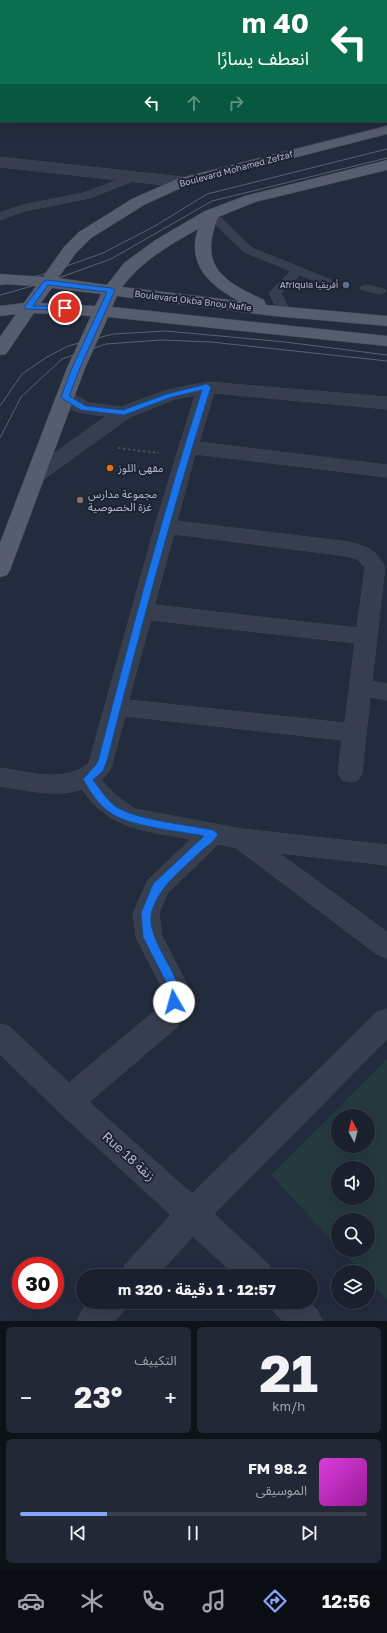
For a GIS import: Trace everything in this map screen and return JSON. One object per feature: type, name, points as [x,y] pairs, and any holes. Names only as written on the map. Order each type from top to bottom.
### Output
[{"type":"main road","name":"Boulevard Mohamed Zefzaf","points":[[0,350],[70,250],[85,236],[138,202],[182,182],[387,130]]},
{"type":"main road","points":[[0,570],[76,368],[111,290],[130,266],[160,244],[211,214],[250,198],[387,165]]},
{"type":"main road","points":[[211,214],[204,233],[202,251],[209,268],[222,284],[241,296],[279,311]]},
{"type":"main road","points":[[0,277],[46,264],[70,250]]},
{"type":"main road","name":"Boulevard Okba Bnou Nafie","points":[[0,277],[279,311],[387,322]]},
{"type":"main road","name":"Boulevard Okba Bnou Nafie","points":[[0,311],[28,308],[102,310],[387,340]]},
{"type":"street","points":[[0,162],[182,182]]},
{"type":"street","points":[[0,777],[61,784],[80,782],[88,779],[99,768],[118,707],[141,611],[165,526],[207,387]]},
{"type":"street","points":[[37,474],[124,413],[170,395],[207,387],[387,403]]},
{"type":"street","points":[[65,397],[84,408],[124,413]]},
{"type":"street","points":[[187,452],[387,471]]},
{"type":"street","points":[[165,526],[349,550],[364,554],[370,559],[375,567],[379,603],[367,637],[350,773]]},
{"type":"street","points":[[141,611],[367,637]]},
{"type":"street","points":[[360,688],[387,692]]},
{"type":"street","points":[[118,707],[355,733]]},
{"type":"street","points":[[88,779],[100,798],[115,811],[131,818],[242,839],[387,855]]},
{"type":"street","points":[[68,1102],[167,1018],[174,1002],[174,986],[149,937],[146,913],[157,887],[213,834]]},
{"type":"street","points":[[242,839],[387,947]]},
{"type":"street","points":[[143,1269],[194,1214],[387,1021]]},
{"type":"street","name":"Rue 18 زنقة","points":[[0,1036],[68,1102],[194,1214],[251,1269]]},
{"type":"street","points":[[93,1321],[104,1309]]},
{"type":"street","points":[[293,1309],[306,1321]]},
{"type":"lane","points":[[0,217],[22,208],[86,196],[134,177]]},
{"type":"lane","points":[[211,214],[248,250],[327,282]]},
{"type":"lane","points":[[279,311],[275,293],[299,270]]},
{"type":"lane","points":[[366,288],[380,291]]},
{"type":"path","points":[[80,443],[187,452]]},
{"type":"shaded area","points":[[387,1059],[387,1300],[375,1287],[375,1265],[355,1265],[347,1257],[375,1257],[375,1213],[331,1213],[331,1239],[271,1175],[331,1115],[331,1153],[375,1153],[375,1109],[337,1109]]},
{"type":"tram line","points":[[0,285],[41,275],[103,253],[155,226],[207,194],[387,149]]},
{"type":"tram line","points":[[0,295],[47,282],[111,259],[212,201],[387,158]]},
{"type":"tram line","points":[[0,406],[22,374],[47,357],[68,346],[113,334],[166,331],[285,342],[387,355]]},
{"type":"tram line","points":[[0,438],[21,397],[62,359],[106,344],[161,340],[211,342],[387,361]]},
{"type":"place","name":"Afriquia أفريقيا","points":[[346,285]]},
{"type":"place","name":"مقهى اللوز","points":[[110,468]]},
{"type":"place","name":"مجموعة مدارس غزة الخصوصية","points":[[80,500]]},
{"type":"route","points":[[65,308],[28,308],[47,282],[111,290],[76,368],[65,397],[84,408],[124,413],[170,395],[207,387],[185,456],[141,611],[118,707],[102,761],[94,775],[88,779],[100,798],[115,811],[131,818],[213,834],[157,887],[146,913],[149,937],[174,986],[174,1002]]}]
